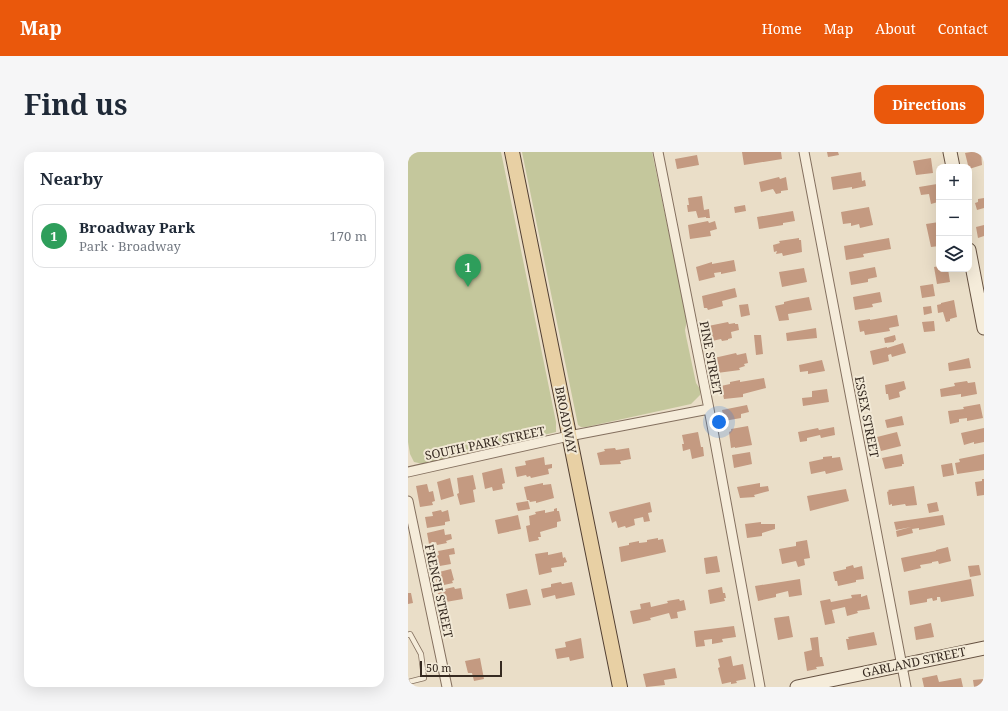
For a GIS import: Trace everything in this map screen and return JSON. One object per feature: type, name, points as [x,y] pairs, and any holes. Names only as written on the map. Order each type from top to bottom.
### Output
[{"type":"main road","name":"BROADWAY","points":[[512,152],[620,687]]},
{"type":"street","name":"PINE STREET","points":[[658,152],[709,409],[760,687]]},
{"type":"street","name":"ESSEX STREET","points":[[804,152],[906,687]]},
{"type":"street","points":[[950,152],[952,164]]},
{"type":"street","points":[[972,266],[984,328]]},
{"type":"street","name":"SOUTH PARK STREET","points":[[408,472],[569,436],[709,409]]},
{"type":"street","name":"FRENCH STREET","points":[[408,501],[447,687]]},
{"type":"street","name":"GARLAND STREET","points":[[797,687],[984,648]]},
{"type":"lane","points":[[408,635],[410,634],[421,654],[424,678],[408,682]]},
{"type":"green space","points":[[408,152],[501,152],[556,422],[556,432],[423,464],[414,462],[410,454],[408,442]]},
{"type":"green space","points":[[522,152],[652,152],[687,320],[685,330],[686,336],[696,383],[700,389],[700,395],[691,404],[586,427],[581,427],[578,425]]},
{"type":"building","points":[[742,152],[781,152],[782,159],[744,165]]},
{"type":"building","points":[[827,152],[838,152],[839,155],[828,157]]},
{"type":"building","points":[[981,152],[982,165],[972,168],[972,164],[968,164],[965,153]]},
{"type":"building","points":[[697,155],[699,165],[677,169],[675,159]]},
{"type":"building","points":[[931,158],[933,173],[916,175],[913,161]]},
{"type":"building","points":[[861,172],[862,181],[865,180],[866,186],[852,189],[852,187],[833,190],[831,177]]},
{"type":"building","points":[[779,177],[780,179],[786,177],[788,190],[781,191],[781,193],[776,194],[773,189],[761,192],[759,182]]},
{"type":"building","points":[[936,184],[936,203],[931,204],[929,194],[921,195],[919,187]]},
{"type":"building","points":[[702,196],[704,210],[709,209],[710,218],[698,218],[696,211],[688,212],[688,198]]},
{"type":"building","points":[[984,198],[984,208],[977,210],[975,203],[978,202],[978,199]]},
{"type":"building","points":[[745,205],[746,211],[735,213],[734,207]]},
{"type":"building","points":[[869,207],[873,225],[860,228],[859,224],[851,226],[851,223],[843,224],[841,212]]},
{"type":"building","points":[[793,211],[795,221],[783,223],[783,225],[759,229],[757,217]]},
{"type":"building","points":[[708,221],[709,223],[715,221],[717,229],[710,231],[711,236],[690,239],[688,225]]},
{"type":"building","points":[[936,222],[936,246],[931,247],[926,224]]},
{"type":"building","points":[[984,225],[984,236],[978,238],[976,227]]},
{"type":"building","points":[[799,238],[799,240],[801,240],[802,252],[783,256],[782,253],[776,254],[777,251],[774,252],[773,245],[780,243],[779,241]]},
{"type":"building","points":[[889,238],[891,249],[863,254],[864,257],[846,260],[844,246]]},
{"type":"building","points":[[734,260],[736,271],[721,274],[721,272],[714,273],[715,277],[699,281],[696,267],[712,262],[712,264]]},
{"type":"building","points":[[875,267],[877,277],[868,279],[868,282],[851,285],[849,272]]},
{"type":"building","points":[[934,267],[936,267],[936,272],[948,272],[950,282],[937,284]]},
{"type":"building","points":[[804,268],[807,282],[782,287],[779,272]]},
{"type":"building","points":[[933,284],[935,296],[922,298],[920,286]]},
{"type":"building","points":[[735,288],[737,297],[722,301],[723,306],[708,310],[707,308],[704,308],[702,296]]},
{"type":"building","points":[[880,292],[882,302],[872,304],[873,307],[855,310],[853,297]]},
{"type":"building","points":[[809,297],[812,310],[788,314],[789,320],[779,321],[775,306],[784,304],[784,302]]},
{"type":"building","points":[[954,300],[957,317],[946,322],[943,312],[938,313],[937,305]]},
{"type":"building","points":[[748,304],[750,315],[741,317],[739,305]]},
{"type":"building","points":[[931,306],[932,313],[924,315],[923,307]]},
{"type":"building","points":[[897,315],[899,326],[889,328],[890,331],[865,335],[864,331],[860,332],[858,321]]},
{"type":"building","points":[[934,321],[935,331],[924,332],[922,322]]},
{"type":"building","points":[[728,322],[729,324],[738,324],[739,330],[731,332],[732,338],[728,340],[722,341],[721,339],[712,341],[708,326]]},
{"type":"building","points":[[816,328],[817,338],[787,341],[786,333]]},
{"type":"building","points":[[754,335],[761,335],[763,354],[756,355]]},
{"type":"building","points":[[895,335],[896,340],[894,342],[885,343],[884,338]]},
{"type":"building","points":[[903,343],[906,353],[892,357],[891,354],[888,355],[889,361],[873,365],[870,351]]},
{"type":"building","points":[[736,353],[737,355],[746,353],[748,363],[739,368],[740,370],[717,373],[714,358]]},
{"type":"building","points":[[969,358],[971,368],[949,371],[948,363]]},
{"type":"building","points":[[822,360],[825,371],[808,374],[808,371],[800,372],[799,365]]},
{"type":"building","points":[[764,378],[766,388],[743,394],[743,397],[724,399],[721,386],[740,380],[740,382]]},
{"type":"building","points":[[904,381],[906,389],[899,392],[900,397],[889,400],[888,394],[886,394],[885,385]]},
{"type":"building","points":[[967,381],[968,383],[975,382],[977,394],[961,397],[961,394],[941,397],[940,389],[955,386],[954,383]]},
{"type":"building","points":[[827,389],[829,402],[803,406],[802,398],[812,397],[812,391]]},
{"type":"building","points":[[980,404],[983,418],[967,421],[967,418],[959,419],[959,422],[950,424],[948,411],[964,409],[963,407]]},
{"type":"building","points":[[747,405],[749,412],[741,414],[741,418],[724,421],[722,410]]},
{"type":"building","points":[[902,416],[904,425],[887,428],[885,420]]},
{"type":"building","points":[[748,426],[752,445],[731,448],[729,432],[731,429]]},
{"type":"building","points":[[834,427],[835,435],[821,438],[820,435],[807,438],[807,441],[800,442],[798,432],[818,428],[819,430]]},
{"type":"building","points":[[984,428],[984,442],[974,444],[974,442],[964,445],[961,433]]},
{"type":"building","points":[[698,432],[701,447],[703,447],[704,456],[692,459],[690,449],[683,451],[682,444],[684,444],[682,435]]},
{"type":"building","points":[[897,432],[901,446],[881,451],[877,437]]},
{"type":"building","points":[[615,448],[616,450],[629,448],[631,459],[620,461],[621,464],[600,465],[597,453],[605,451],[604,449]]},
{"type":"building","points":[[750,452],[752,464],[734,468],[732,455]]},
{"type":"building","points":[[902,454],[904,464],[902,464],[902,466],[885,469],[882,458]]},
{"type":"building","points":[[984,454],[984,470],[957,474],[955,463],[960,462],[959,459]]},
{"type":"building","points":[[832,456],[832,458],[840,457],[843,470],[826,474],[825,471],[811,474],[809,462],[823,459],[823,457]]},
{"type":"building","points":[[544,457],[545,465],[552,464],[552,468],[548,469],[549,474],[531,478],[530,476],[527,477],[526,475],[517,477],[515,467],[526,465],[525,461]]},
{"type":"building","points":[[952,463],[954,475],[943,477],[941,465]]},
{"type":"building","points":[[502,468],[505,483],[502,484],[503,489],[493,491],[492,487],[485,489],[482,473]]},
{"type":"building","points":[[473,475],[476,489],[473,490],[475,502],[460,505],[457,494],[459,493],[457,478]]},
{"type":"building","points":[[450,478],[454,496],[441,500],[437,482]]},
{"type":"building","points":[[982,479],[984,479],[984,495],[977,496],[975,482],[982,481]]},
{"type":"building","points":[[543,483],[543,485],[551,484],[554,498],[536,503],[536,501],[530,502],[527,500],[524,487]]},
{"type":"building","points":[[760,483],[760,487],[768,486],[769,491],[754,495],[755,497],[740,498],[737,487]]},
{"type":"building","points":[[427,484],[429,492],[433,491],[435,501],[432,502],[433,505],[420,507],[416,486]]},
{"type":"building","points":[[914,486],[917,505],[889,505],[888,490]]},
{"type":"building","points":[[846,489],[849,501],[810,511],[807,496]]},
{"type":"building","points":[[528,501],[530,509],[518,511],[516,503]]},
{"type":"building","points":[[650,502],[652,512],[648,513],[650,521],[644,522],[643,517],[634,519],[635,525],[626,528],[625,526],[618,528],[616,521],[612,523],[609,512]]},
{"type":"building","points":[[937,502],[939,511],[929,513],[927,504]]},
{"type":"building","points":[[557,508],[561,521],[557,522],[557,527],[540,532],[541,537],[538,537],[539,540],[529,542],[526,526],[530,525],[529,516],[536,514],[535,512],[545,510],[545,513],[554,511],[554,509]]},
{"type":"building","points":[[441,510],[442,512],[448,510],[450,521],[445,522],[445,525],[427,528],[425,517],[433,516],[432,512]]},
{"type":"building","points":[[518,515],[521,529],[498,534],[495,520]]},
{"type":"building","points":[[943,515],[945,525],[919,530],[919,528],[912,529],[913,533],[897,537],[896,531],[911,527],[896,530],[894,522]]},
{"type":"building","points":[[761,522],[761,524],[775,524],[775,529],[762,533],[762,536],[747,538],[745,524]]},
{"type":"building","points":[[444,529],[445,535],[451,534],[452,539],[446,541],[447,543],[437,545],[436,542],[429,544],[427,533]]},
{"type":"building","points":[[658,538],[658,540],[663,539],[666,552],[621,562],[619,547],[629,545],[629,543],[639,541],[639,543],[647,542],[647,540]]},
{"type":"building","points":[[807,540],[810,558],[804,559],[805,565],[798,567],[796,561],[782,564],[779,549],[796,546],[796,542]]},
{"type":"building","points":[[948,547],[951,561],[939,564],[938,561],[932,562],[920,565],[921,568],[904,572],[901,558]]},
{"type":"building","points":[[454,548],[455,554],[449,555],[451,564],[434,567],[432,566],[430,557],[439,555],[438,551]]},
{"type":"building","points":[[548,552],[548,555],[562,552],[563,558],[565,557],[567,562],[564,563],[564,566],[551,568],[552,572],[539,575],[535,554]]},
{"type":"building","points":[[717,556],[720,572],[706,574],[704,558]]},
{"type":"building","points":[[853,565],[854,568],[862,566],[864,579],[838,586],[833,572],[846,569],[846,567]]},
{"type":"building","points":[[979,565],[981,575],[970,577],[968,566]]},
{"type":"building","points":[[451,569],[454,580],[452,581],[453,583],[444,585],[444,583],[437,584],[435,573]]},
{"type":"building","points":[[800,579],[802,595],[789,597],[788,591],[776,594],[776,597],[758,601],[755,586]]},
{"type":"building","points":[[971,579],[974,596],[941,602],[940,597],[937,597],[937,600],[933,601],[932,598],[927,599],[927,602],[910,605],[908,591]]},
{"type":"building","points":[[561,582],[562,584],[572,582],[575,595],[556,599],[555,595],[543,598],[541,589],[551,587],[551,584]]},
{"type":"building","points":[[454,587],[455,589],[461,588],[463,599],[440,603],[438,593],[446,591],[445,589]]},
{"type":"building","points":[[722,587],[723,593],[725,593],[725,601],[710,604],[708,590]]},
{"type":"building","points":[[527,589],[531,605],[509,609],[506,594]]},
{"type":"building","points":[[408,593],[411,593],[413,603],[408,604]]},
{"type":"building","points":[[861,594],[861,597],[867,595],[870,609],[857,611],[858,613],[847,616],[845,607],[832,610],[835,623],[825,625],[820,601],[830,599],[831,602],[852,598],[851,595]]},
{"type":"building","points":[[679,599],[680,601],[684,600],[686,610],[677,612],[678,618],[671,619],[669,613],[650,618],[651,620],[633,624],[630,611],[641,609],[640,604],[650,602],[651,607],[668,603],[667,601]]},
{"type":"building","points":[[789,616],[793,637],[778,640],[774,618]]},
{"type":"building","points":[[931,623],[934,637],[916,640],[914,627]]},
{"type":"building","points":[[734,626],[736,637],[722,639],[723,642],[712,644],[712,639],[704,640],[705,646],[696,647],[694,631]]},
{"type":"building","points":[[874,632],[877,645],[848,650],[846,639],[849,639],[848,637]]},
{"type":"building","points":[[818,637],[820,657],[822,657],[824,666],[816,667],[817,669],[807,671],[804,652],[812,650],[810,638]]},
{"type":"building","points":[[581,638],[584,658],[570,661],[569,657],[557,659],[555,649],[566,647],[565,642]]},
{"type":"building","points":[[731,656],[733,666],[743,664],[746,679],[736,681],[737,683],[731,684],[731,682],[722,684],[718,668],[720,667],[718,659]]},
{"type":"building","points":[[480,658],[484,679],[474,681],[472,673],[468,673],[465,661]]},
{"type":"building","points":[[675,668],[677,678],[664,680],[665,685],[646,687],[643,674]]},
{"type":"building","points":[[937,675],[939,682],[961,678],[963,687],[924,687],[922,678]]},
{"type":"building","points":[[983,679],[984,687],[974,687],[973,680]]},
{"type":"place","name":"Broadway Park","points":[[468,287]]}]
